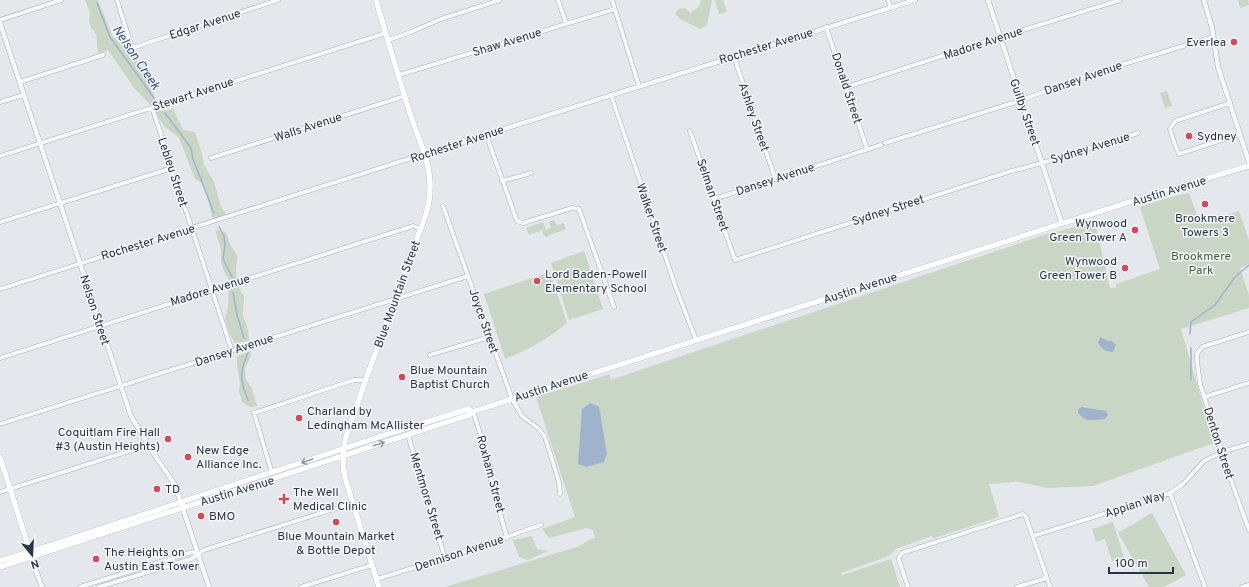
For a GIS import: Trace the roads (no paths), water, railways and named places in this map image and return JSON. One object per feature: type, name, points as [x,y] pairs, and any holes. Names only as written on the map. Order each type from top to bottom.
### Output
[{"type":"main road","name":"Blue Mountain Street","points":[[376,0],[424,154],[429,174],[430,192],[427,211],[346,434],[342,456],[345,478],[379,587]]},
{"type":"main road","name":"Austin Avenue","points":[[182,505],[270,480],[469,415],[472,411],[1249,166]]},
{"type":"main road","name":"Austin Avenue","points":[[0,567],[31,554],[182,505],[430,420],[468,409],[472,411]]},
{"type":"main road","points":[[0,457],[31,554]]},
{"type":"main road","points":[[270,480],[272,473]]},
{"type":"main road","name":"Austin Avenue","points":[[0,561],[31,554]]},
{"type":"street","points":[[0,20],[61,0]]},
{"type":"street","name":"Edgar Avenue","points":[[117,0],[132,48],[278,0]]},
{"type":"street","points":[[388,40],[441,19],[500,0]]},
{"type":"street","points":[[558,0],[566,23]]},
{"type":"street","points":[[612,0],[639,86]]},
{"type":"street","points":[[888,0],[891,8]]},
{"type":"street","name":"Rochester Avenue","points":[[0,289],[486,134],[915,0]]},
{"type":"street","name":"Guilby Street","points":[[988,0],[1062,224]]},
{"type":"street","name":"Madore Avenue","points":[[847,87],[1120,0]]},
{"type":"street","points":[[1204,0],[1210,21],[1217,64],[1249,162]]},
{"type":"street","name":"Shaw Avenue","points":[[399,75],[615,9]]},
{"type":"street","name":"Nelson Street","points":[[0,23],[131,416],[148,445],[175,485],[209,587]]},
{"type":"street","name":"Donald Street","points":[[826,27],[867,149]]},
{"type":"street","name":"Stewart Avenue","points":[[0,156],[386,33]]},
{"type":"street","name":"Dansey Avenue","points":[[714,199],[775,178],[1021,100],[1098,72],[1213,37]]},
{"type":"street","points":[[20,82],[103,55]]},
{"type":"street","name":"Ashley Street","points":[[734,57],[775,178]]},
{"type":"street","points":[[0,102],[24,95]]},
{"type":"street","name":"Walker Street","points":[[611,95],[675,285],[696,340]]},
{"type":"street","name":"Walls Avenue","points":[[211,158],[405,96]]},
{"type":"street","points":[[1230,104],[1176,121],[1170,129],[1174,145],[1179,154],[1240,134]]},
{"type":"street","name":"Lebleu Street","points":[[152,107],[213,289],[232,351]]},
{"type":"street","name":"Selman Street","points":[[690,132],[735,260]]},
{"type":"street","name":"Sydney Avenue","points":[[1042,162],[1138,133]]},
{"type":"street","points":[[486,134],[515,220],[518,223],[523,223],[572,208],[577,208],[580,210],[614,307]]},
{"type":"street","name":"Sydney Street","points":[[735,260],[1042,162]]},
{"type":"street","points":[[0,222],[172,168]]},
{"type":"street","points":[[502,181],[530,173]]},
{"type":"street","name":"Joyce Street","points":[[443,206],[512,399],[522,416],[539,429],[545,437],[559,482],[560,494]]},
{"type":"street","name":"Madore Avenue","points":[[0,358],[413,226],[421,229]]},
{"type":"street","name":"Dansey Avenue","points":[[0,424],[468,276]]},
{"type":"street","name":"Denton Street","points":[[1249,332],[1207,344],[1199,350],[1197,354],[1197,370],[1204,397],[1249,530]]},
{"type":"street","points":[[430,355],[490,337]]},
{"type":"street","points":[[272,473],[254,413],[354,380],[366,380]]},
{"type":"street","points":[[1204,397],[1249,383]]},
{"type":"street","name":"Roxham Street","points":[[472,411],[491,469],[490,477],[508,538]]},
{"type":"street","name":"Mentmore Street","points":[[408,435],[446,558]]},
{"type":"street","name":"Appian Way","points":[[1033,536],[1170,493],[1183,484],[1204,461],[1222,452],[1249,444]]},
{"type":"street","points":[[0,492],[148,445]]},
{"type":"street","points":[[1170,493],[1205,587]]},
{"type":"street","points":[[99,587],[191,559],[197,553],[204,550],[353,503]]},
{"type":"street","points":[[1244,515],[1249,513]]},
{"type":"street","points":[[908,587],[899,558],[900,554],[903,552],[1021,515],[1025,515],[1050,587]]},
{"type":"street","name":"Dennison Avenue","points":[[377,579],[508,538],[541,525]]},
{"type":"street","points":[[80,587],[192,552],[197,553]]},
{"type":"street","points":[[31,554],[42,587]]},
{"type":"street","points":[[301,587],[372,565]]},
{"type":"street","points":[[1017,587],[1047,578]]},
{"type":"street","points":[[1242,587],[1249,585]]},
{"type":"water","points":[[1100,337],[1108,341],[1112,341],[1116,345],[1113,352],[1101,347],[1098,343]]},
{"type":"water","points":[[590,403],[599,407],[607,454],[604,462],[587,467],[578,464],[582,409]]},
{"type":"water","points":[[1082,407],[1106,411],[1108,415],[1105,419],[1087,420],[1078,413],[1078,409]]},
{"type":"waterway","name":"Nelson Creek","points":[[97,3],[110,37],[154,98]]},
{"type":"waterway","name":"Nelson Creek","points":[[165,113],[191,148],[193,159],[214,213]]},
{"type":"waterway","name":"Nelson Creek","points":[[219,227],[224,236],[225,245],[223,259],[232,277]]},
{"type":"waterway","points":[[1190,334],[1191,322],[1215,305],[1235,277],[1249,265]]},
{"type":"waterway","name":"Nelson Creek","points":[[233,292],[237,315],[244,338]]},
{"type":"waterway","points":[[1191,348],[1191,380]]},
{"type":"waterway","name":"Nelson Creek","points":[[248,353],[242,371],[243,387],[248,400]]},
{"type":"place","name":"Everlea","points":[[1234,42]]},
{"type":"place","name":"Sydney","points":[[1189,136]]},
{"type":"place","name":"Brookmere Towers 3","points":[[1205,204]]},
{"type":"place","name":"Wynwood Green Tower A","points":[[1135,230]]},
{"type":"place","name":"Wynwood Green Tower B","points":[[1125,268]]},
{"type":"place","name":"Lord Baden-Powell Elementary School","points":[[537,281]]},
{"type":"place","name":"Blue Mountain Baptist Church","points":[[402,377]]},
{"type":"place","name":"Charland by Ledingham McAllister","points":[[299,418]]},
{"type":"place","name":"Coquitlam Fire Hall #3 (Austin Heights)","points":[[168,439]]},
{"type":"place","name":"New Edge Alliance Inc.","points":[[188,457]]},
{"type":"place","name":"TD","points":[[157,489]]},
{"type":"place","name":"The Well Medical Clinic","points":[[284,499]]},
{"type":"place","name":"BMO","points":[[201,516]]},
{"type":"place","name":"Blue Mountain Market & Bottle Depot","points":[[336,522]]},
{"type":"place","name":"The Heights on Austin East Tower","points":[[96,559]]},
{"type":"park label","name":"Brookmere Park","points":[[1201,263]]}]
